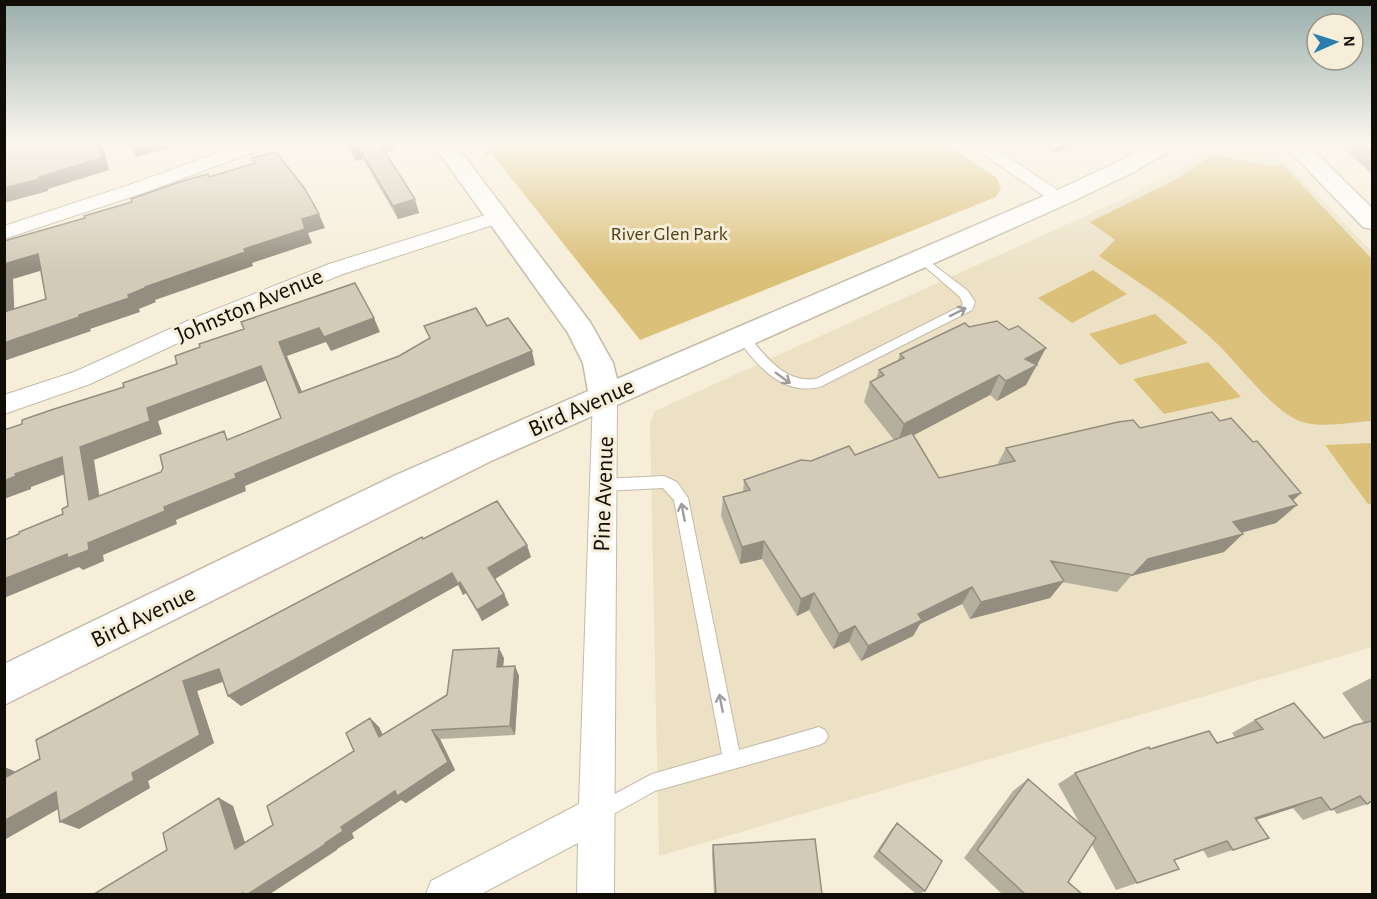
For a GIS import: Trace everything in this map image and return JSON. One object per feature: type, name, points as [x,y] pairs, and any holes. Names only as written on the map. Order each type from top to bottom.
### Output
[{"type":"street","points":[[4,233],[144,186]]},
{"type":"street","name":"Pine Avenue","points":[[475,186],[580,329],[598,363],[605,397],[595,894]]},
{"type":"street","points":[[1041,186],[1060,198]]},
{"type":"street","name":"Bird Avenue","points":[[4,686],[408,485],[1086,186]]},
{"type":"street","points":[[1336,186],[1372,222]]},
{"type":"street","name":"Johnston Avenue","points":[[4,405],[82,378],[200,324],[336,269],[498,217]]},
{"type":"street","points":[[444,894],[597,814]]},
{"type":"lane","points":[[742,336],[783,379],[795,385],[807,386],[818,383],[968,307],[969,302],[964,294],[921,258]]},
{"type":"lane","points":[[603,485],[664,482],[672,486],[681,498],[732,760]]},
{"type":"lane","points":[[597,814],[652,783],[819,736]]},
{"type":"shaded area","points":[[1147,186],[1309,186],[1372,252],[1372,647],[659,856],[650,423],[655,411],[1125,198]]},
{"type":"green space","name":"River Glen Park","points":[[517,186],[1000,186],[996,197],[640,340]]},
{"type":"green space","points":[[1163,186],[1303,186],[1372,259],[1372,421],[1313,424],[1295,419],[1284,412],[1251,381],[1220,346],[1184,315],[1099,256],[1115,240],[1090,222]]},
{"type":"green space","points":[[1093,270],[1127,294],[1072,323],[1038,298]]},
{"type":"green space","points":[[1155,314],[1188,343],[1120,365],[1089,334]]},
{"type":"green space","points":[[1208,362],[1241,397],[1164,414],[1133,379]]},
{"type":"green space","points":[[1372,443],[1372,504],[1368,504],[1325,445]]},
{"type":"building","points":[[168,186],[303,186],[319,214],[302,219],[305,229],[244,249],[245,252],[145,287],[128,295],[129,298],[4,343],[4,312],[46,299],[38,254],[4,264],[4,241],[85,218],[84,216],[132,202],[131,199]]},
{"type":"building","points":[[381,186],[407,186],[415,199],[393,206]]},
{"type":"building","points":[[355,283],[374,318],[324,337],[319,328],[279,342],[299,393],[399,356],[430,338],[424,326],[476,308],[487,326],[508,318],[532,351],[235,474],[236,478],[164,507],[165,511],[88,543],[89,550],[68,558],[67,554],[4,579],[4,540],[63,514],[62,509],[68,506],[62,457],[15,474],[16,476],[4,481],[4,430],[22,424],[22,420],[124,387],[123,383],[177,364],[175,356],[200,347],[199,344],[244,329],[241,322]],"holes":[[[261,366],[281,418],[227,440],[224,431],[160,455],[163,468],[161,472],[89,500],[80,447],[150,421],[147,408]]]},
{"type":"building","points":[[997,321],[1009,330],[1018,326],[1046,348],[1025,359],[1037,365],[1006,381],[999,375],[904,424],[870,382],[884,375],[879,370],[904,358],[900,354],[965,323],[969,327]]},
{"type":"building","points":[[1212,412],[1220,421],[1231,418],[1253,442],[1257,441],[1301,493],[1289,496],[1297,505],[1233,522],[1243,534],[1148,559],[1133,575],[1051,561],[1064,581],[981,602],[972,587],[918,614],[922,620],[868,646],[855,626],[839,634],[814,593],[801,599],[764,541],[742,547],[723,497],[750,490],[744,480],[801,460],[811,461],[849,446],[855,455],[912,433],[939,478],[1015,461],[1006,448],[1118,422],[1133,420],[1140,428]]},
{"type":"building","points":[[497,501],[527,545],[488,568],[504,594],[477,610],[452,573],[228,696],[219,669],[183,681],[200,735],[132,773],[134,780],[60,822],[56,792],[4,821],[4,778],[40,759],[36,740],[422,537],[423,539]]},
{"type":"building","points":[[499,648],[497,667],[515,666],[510,726],[432,730],[448,762],[397,796],[395,791],[341,827],[343,831],[326,844],[248,894],[94,894],[167,850],[163,833],[219,798],[235,849],[273,825],[267,806],[354,751],[346,733],[370,718],[379,737],[447,695],[453,650]]},
{"type":"building","points":[[1294,703],[1324,738],[1355,725],[1372,721],[1372,801],[1367,804],[1360,796],[1331,810],[1321,797],[1255,818],[1269,838],[1233,850],[1227,841],[1174,860],[1179,869],[1137,883],[1075,773],[1149,747],[1150,749],[1209,731],[1217,743],[1263,729],[1255,720]]},
{"type":"building","points":[[1028,779],[1096,838],[1068,882],[1082,894],[1025,894],[977,850]]},
{"type":"building","points":[[897,823],[942,861],[925,891],[879,851]]},
{"type":"building","points":[[815,839],[822,894],[716,894],[713,845]]}]
